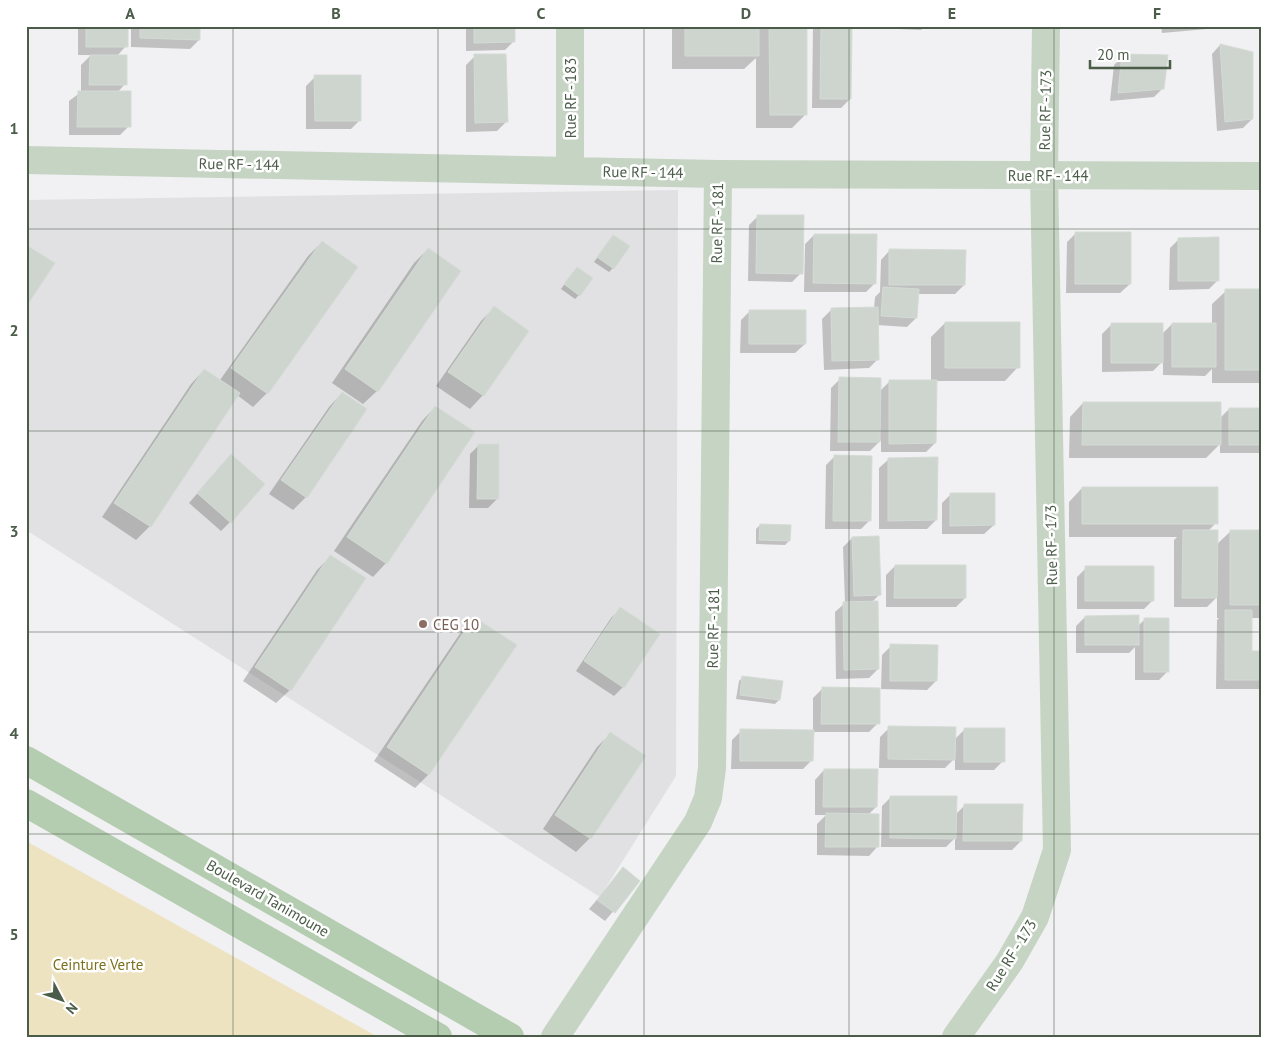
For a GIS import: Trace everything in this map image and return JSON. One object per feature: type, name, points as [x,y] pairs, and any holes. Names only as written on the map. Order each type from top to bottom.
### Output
[{"type":"main road","name":"Boulevard Tanimoune","points":[[26,760],[510,1037]]},
{"type":"main road","points":[[26,803],[438,1037]]},
{"type":"street","name":"Rue RF - 183","points":[[570,26],[570,171]]},
{"type":"street","name":"Rue RF - 173","points":[[956,1037],[1010,961],[1036,917],[1057,850],[1044,175],[1046,26]]},
{"type":"street","name":"Rue RF - 144","points":[[26,160],[718,174],[1261,176]]},
{"type":"street","name":"Rue RF - 181","points":[[555,1037],[698,822],[708,798],[712,768],[718,174]]},
{"type":"shaded area","name":"CEG 10","points":[[678,190],[676,776],[600,897],[26,530],[26,200]]},
{"type":"green space","name":"Ceinture Verte","points":[[26,841],[378,1037],[26,1037]]},
{"type":"building","points":[[86,26],[128,26],[128,47],[86,47]]},
{"type":"building","points":[[140,26],[200,26],[200,40],[140,38]]},
{"type":"building","points":[[474,26],[515,26],[515,42],[474,43]]},
{"type":"building","points":[[685,26],[759,26],[759,56],[685,56]]},
{"type":"building","points":[[769,26],[807,26],[807,115],[770,115]]},
{"type":"building","points":[[821,26],[852,26],[851,99],[820,99]]},
{"type":"building","points":[[1220,44],[1253,52],[1253,119],[1225,122]]},
{"type":"building","points":[[474,54],[506,54],[508,122],[475,123]]},
{"type":"building","points":[[1122,54],[1168,55],[1164,89],[1118,93]]},
{"type":"building","points":[[90,55],[127,55],[127,85],[89,85]]},
{"type":"building","points":[[314,75],[361,75],[361,121],[315,121]]},
{"type":"building","points":[[78,91],[131,91],[131,127],[77,127]]},
{"type":"building","points":[[757,215],[804,215],[803,274],[756,273]]},
{"type":"building","points":[[1075,232],[1131,232],[1131,284],[1075,284]]},
{"type":"building","points":[[814,234],[877,234],[876,284],[813,283]]},
{"type":"building","points":[[613,235],[630,246],[614,269],[597,257]]},
{"type":"building","points":[[1219,237],[1219,281],[1178,281],[1178,238]]},
{"type":"building","points":[[322,241],[358,267],[268,394],[231,368]]},
{"type":"building","points":[[26,245],[55,263],[26,307]]},
{"type":"building","points":[[428,248],[461,271],[378,392],[345,369]]},
{"type":"building","points":[[889,249],[966,250],[965,285],[889,285]]},
{"type":"building","points":[[577,267],[593,278],[580,296],[564,284]]},
{"type":"building","points":[[883,287],[919,289],[917,318],[881,316]]},
{"type":"building","points":[[1225,289],[1261,289],[1261,370],[1225,370]]},
{"type":"building","points":[[494,306],[529,331],[484,396],[448,372]]},
{"type":"building","points":[[878,307],[879,360],[832,361],[831,308]]},
{"type":"building","points":[[749,310],[806,310],[806,344],[749,344]]},
{"type":"building","points":[[945,322],[1020,322],[1020,368],[945,368]]},
{"type":"building","points":[[1111,323],[1163,323],[1163,363],[1111,363]]},
{"type":"building","points":[[1172,323],[1216,323],[1216,367],[1172,367]]},
{"type":"building","points":[[204,369],[240,393],[151,527],[114,503]]},
{"type":"building","points":[[839,377],[881,378],[880,442],[838,442]]},
{"type":"building","points":[[889,380],[937,380],[936,443],[889,444]]},
{"type":"building","points":[[342,392],[367,409],[307,498],[281,480]]},
{"type":"building","points":[[1083,402],[1221,402],[1221,445],[1082,445]]},
{"type":"building","points":[[435,406],[475,432],[387,564],[347,537]]},
{"type":"building","points":[[1229,408],[1261,408],[1261,445],[1229,445]]},
{"type":"building","points":[[478,444],[499,444],[499,499],[477,499]]},
{"type":"building","points":[[231,454],[265,484],[231,523],[197,493]]},
{"type":"building","points":[[834,455],[872,456],[871,521],[833,521]]},
{"type":"building","points":[[938,457],[937,520],[888,521],[888,458]]},
{"type":"building","points":[[1082,487],[1218,487],[1218,524],[1082,524]]},
{"type":"building","points":[[950,493],[995,493],[995,525],[950,526]]},
{"type":"building","points":[[760,524],[791,525],[790,541],[759,540]]},
{"type":"building","points":[[1183,530],[1218,530],[1217,598],[1182,598]]},
{"type":"building","points":[[1230,530],[1261,530],[1261,605],[1230,605]]},
{"type":"building","points":[[879,536],[881,595],[854,596],[852,537]]},
{"type":"building","points":[[330,555],[366,578],[291,691],[255,667]]},
{"type":"building","points":[[895,565],[966,565],[966,598],[894,598]]},
{"type":"building","points":[[1085,566],[1154,566],[1154,601],[1085,601]]},
{"type":"building","points":[[878,601],[879,669],[844,670],[843,602]]},
{"type":"building","points":[[620,607],[660,634],[624,688],[584,661]]},
{"type":"building","points":[[1225,610],[1252,610],[1252,651],[1261,651],[1261,680],[1225,680]]},
{"type":"building","points":[[1139,615],[1139,645],[1085,645],[1085,616]]},
{"type":"building","points":[[474,617],[517,645],[429,775],[387,747]]},
{"type":"building","points":[[1144,618],[1169,618],[1169,672],[1144,672]]},
{"type":"building","points":[[890,644],[938,645],[937,681],[890,681]]},
{"type":"building","points":[[742,676],[783,681],[780,700],[740,695]]},
{"type":"building","points":[[822,687],[880,688],[880,724],[821,724]]},
{"type":"building","points":[[888,726],[956,727],[955,760],[888,759]]},
{"type":"building","points":[[964,728],[1005,728],[1005,762],[964,762]]},
{"type":"building","points":[[740,729],[814,730],[813,761],[740,761]]},
{"type":"building","points":[[610,732],[646,756],[591,839],[555,815]]},
{"type":"building","points":[[824,769],[878,769],[877,807],[823,807]]},
{"type":"building","points":[[890,796],[957,796],[956,839],[890,838]]},
{"type":"building","points":[[964,804],[1023,804],[1022,841],[963,841]]},
{"type":"building","points":[[826,813],[879,814],[879,847],[825,847]]},
{"type":"building","points":[[623,867],[640,881],[615,913],[597,900]]},
{"type":"place","name":"CEG 10","points":[[423,624]]}]
